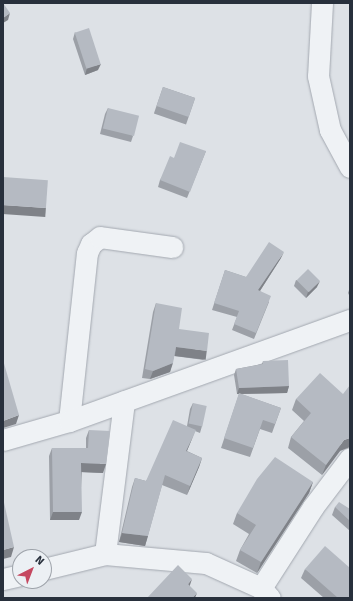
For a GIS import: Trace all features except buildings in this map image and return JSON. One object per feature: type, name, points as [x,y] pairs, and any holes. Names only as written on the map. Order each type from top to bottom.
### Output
[{"type":"street","points":[[322,3],[318,76],[330,130],[350,167]]},
{"type":"street","points":[[69,421],[87,253],[91,244],[100,237],[172,246]]},
{"type":"street","points":[[3,440],[69,421],[350,320]]},
{"type":"street","points":[[105,554],[124,401]]},
{"type":"street","points":[[52,567],[105,554],[206,563],[265,593],[313,507],[350,458]]}]
